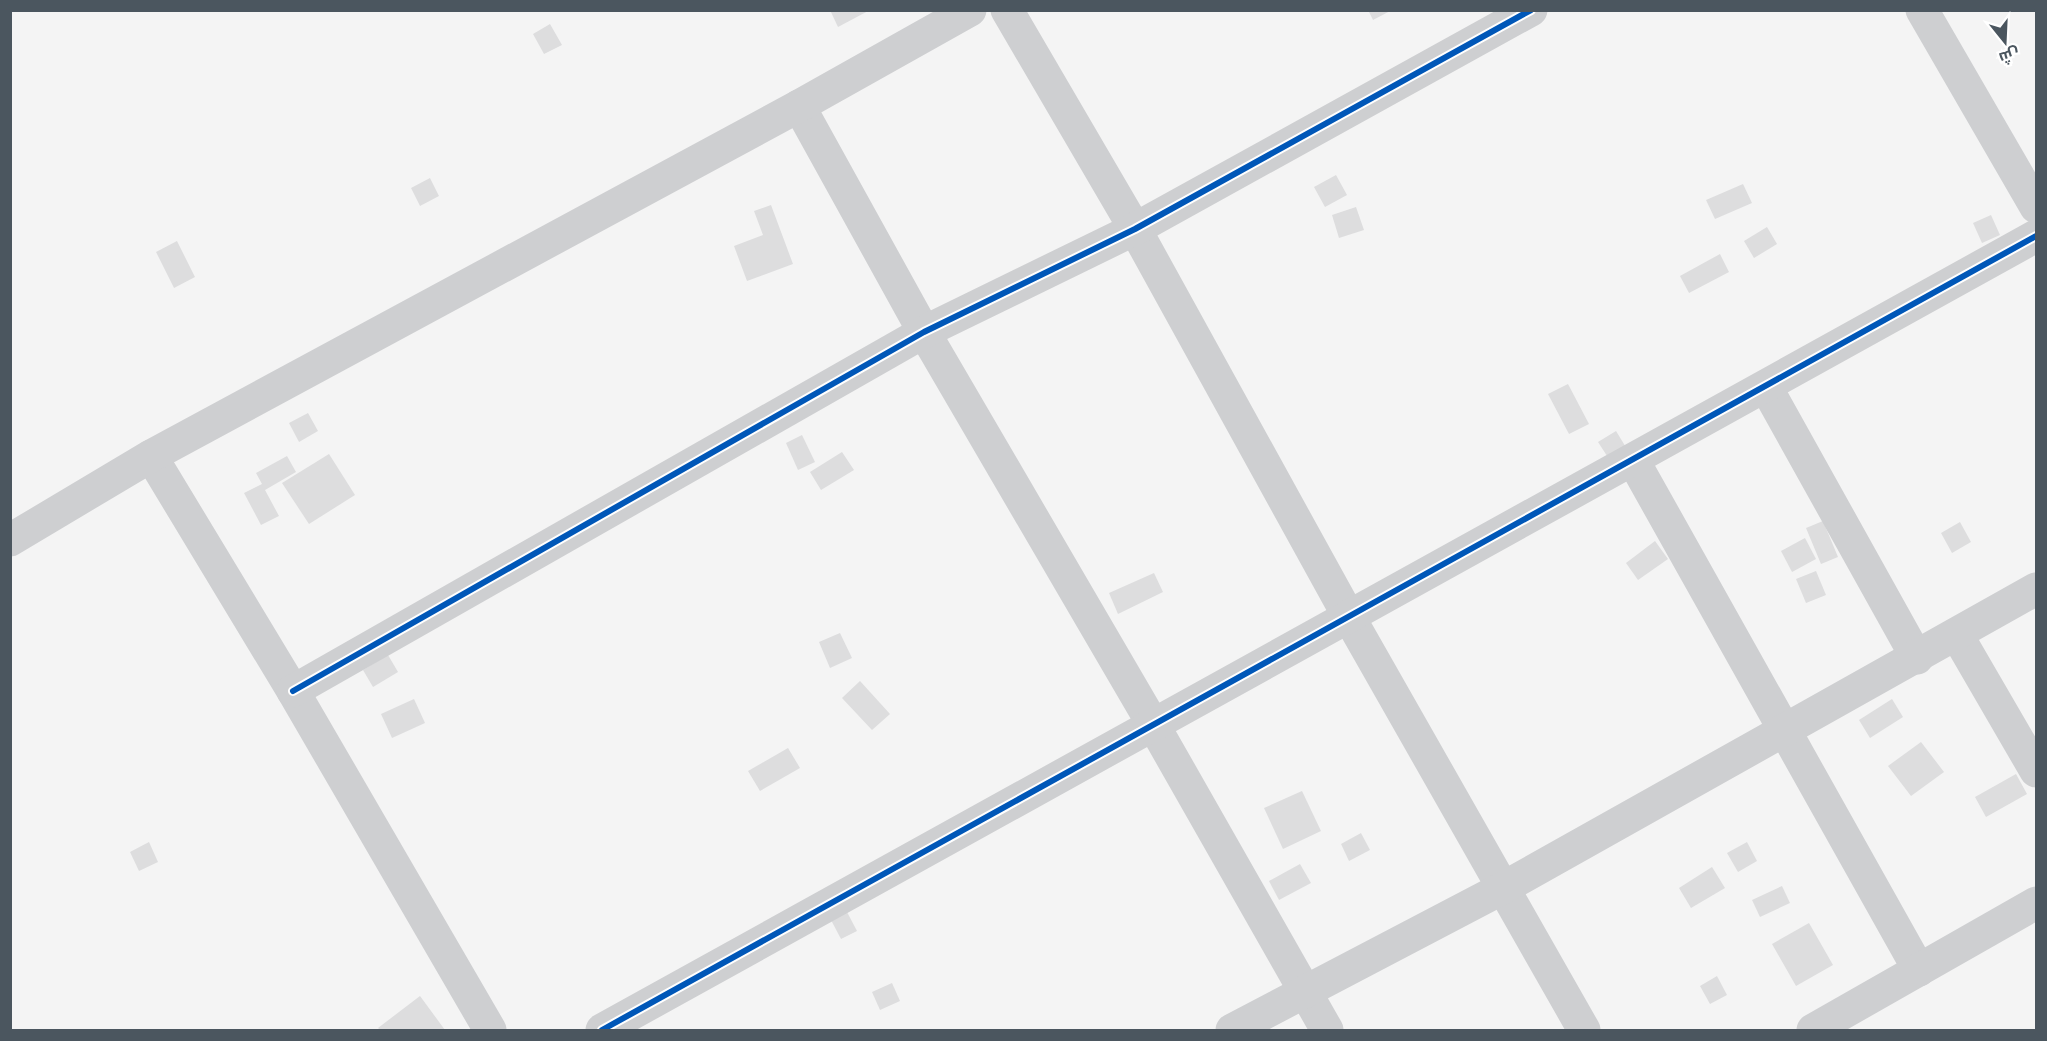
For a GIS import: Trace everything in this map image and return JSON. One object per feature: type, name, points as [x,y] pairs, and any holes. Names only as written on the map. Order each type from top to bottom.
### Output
[{"type":"street","points":[[10,540],[151,456],[799,106],[970,10]]},
{"type":"street","points":[[1007,10],[1134,229],[1349,617],[1584,1030]]},
{"type":"street","points":[[293,691],[924,332],[1134,229],[1531,10]]},
{"type":"street","points":[[1922,10],[2037,207]]},
{"type":"street","points":[[799,106],[924,332],[1154,726],[1327,1030]]},
{"type":"street","points":[[602,1030],[2037,236]]},
{"type":"street","points":[[1766,387],[1917,658]]},
{"type":"street","points":[[151,456],[293,691],[479,1027]]},
{"type":"street","points":[[1633,460],[1918,970]]},
{"type":"street","points":[[1232,1030],[1503,888],[2037,589]]},
{"type":"street","points":[[1957,635],[2037,771]]},
{"type":"street","points":[[1825,1027],[1918,970],[2037,903]]},
{"type":"building","points":[[830,10],[870,10],[838,27]]},
{"type":"building","points":[[1368,10],[1392,10],[1373,20]]},
{"type":"building","points":[[550,24],[562,45],[544,54],[533,34]]},
{"type":"building","points":[[1336,175],[1347,195],[1325,207],[1314,187]]},
{"type":"building","points":[[430,178],[439,196],[420,206],[411,188]]},
{"type":"building","points":[[1743,184],[1752,203],[1715,219],[1706,200]]},
{"type":"building","points":[[771,205],[793,264],[747,281],[734,246],[763,235],[754,211]]},
{"type":"building","points":[[1356,207],[1364,230],[1339,238],[1332,215]]},
{"type":"building","points":[[1991,215],[2000,235],[1982,243],[1973,223]]},
{"type":"building","points":[[1767,227],[1777,244],[1754,258],[1744,241]]},
{"type":"building","points":[[177,241],[195,277],[174,288],[156,252]]},
{"type":"building","points":[[1720,254],[1729,272],[1689,293],[1680,276]]},
{"type":"building","points":[[1568,384],[1589,424],[1569,434],[1548,394]]},
{"type":"building","points":[[308,413],[318,431],[299,442],[289,423]]},
{"type":"building","points":[[1616,431],[1627,449],[1609,459],[1598,442]]},
{"type":"building","points":[[802,435],[815,462],[798,470],[786,443]]},
{"type":"building","points":[[842,452],[854,470],[821,490],[810,472]]},
{"type":"building","points":[[329,454],[355,495],[309,524],[282,483]]},
{"type":"building","points":[[287,456],[296,472],[265,490],[279,516],[261,525],[244,493],[262,484],[256,473]]},
{"type":"building","points":[[1823,521],[1838,557],[1821,564],[1806,528]]},
{"type":"building","points":[[1960,522],[1971,542],[1952,553],[1941,533]]},
{"type":"building","points":[[1805,538],[1816,559],[1792,572],[1781,551]]},
{"type":"building","points":[[1655,541],[1668,559],[1638,580],[1626,563]]},
{"type":"building","points":[[1816,571],[1826,595],[1806,603],[1796,579]]},
{"type":"building","points":[[1154,573],[1163,592],[1118,614],[1109,593]]},
{"type":"building","points":[[840,633],[852,658],[830,668],[819,642]]},
{"type":"building","points":[[388,655],[398,672],[373,687],[363,670]]},
{"type":"building","points":[[860,681],[890,714],[872,730],[842,698]]},
{"type":"building","points":[[414,699],[425,723],[392,738],[381,714]]},
{"type":"building","points":[[1892,699],[1903,717],[1870,738],[1859,720]]},
{"type":"building","points":[[1921,742],[1944,772],[1911,796],[1888,766]]},
{"type":"building","points":[[788,748],[800,768],[760,791],[748,771]]},
{"type":"building","points":[[2016,774],[2027,794],[1986,817],[1975,797]]},
{"type":"building","points":[[1302,791],[1321,831],[1283,849],[1264,808]]},
{"type":"building","points":[[1361,833],[1370,850],[1349,861],[1341,844]]},
{"type":"building","points":[[149,842],[158,862],[139,871],[130,852]]},
{"type":"building","points":[[1747,842],[1757,861],[1738,872],[1727,853]]},
{"type":"building","points":[[1300,864],[1311,883],[1279,900],[1269,881]]},
{"type":"building","points":[[1712,867],[1725,888],[1691,908],[1679,888]]},
{"type":"building","points":[[1782,886],[1790,903],[1760,917],[1752,900]]},
{"type":"building","points":[[847,912],[857,931],[841,939],[831,920]]},
{"type":"building","points":[[1809,923],[1833,965],[1796,986],[1772,944]]},
{"type":"building","points":[[1717,976],[1727,995],[1710,1004],[1700,986]]},
{"type":"building","points":[[892,983],[900,1001],[880,1010],[872,992]]},
{"type":"building","points":[[420,996],[445,1030],[380,1030],[378,1028]]},
{"type":"cycle path","points":[[293,691],[924,332],[1135,229],[1531,10]]},
{"type":"cycle path","points":[[602,1030],[2036,236]]}]
